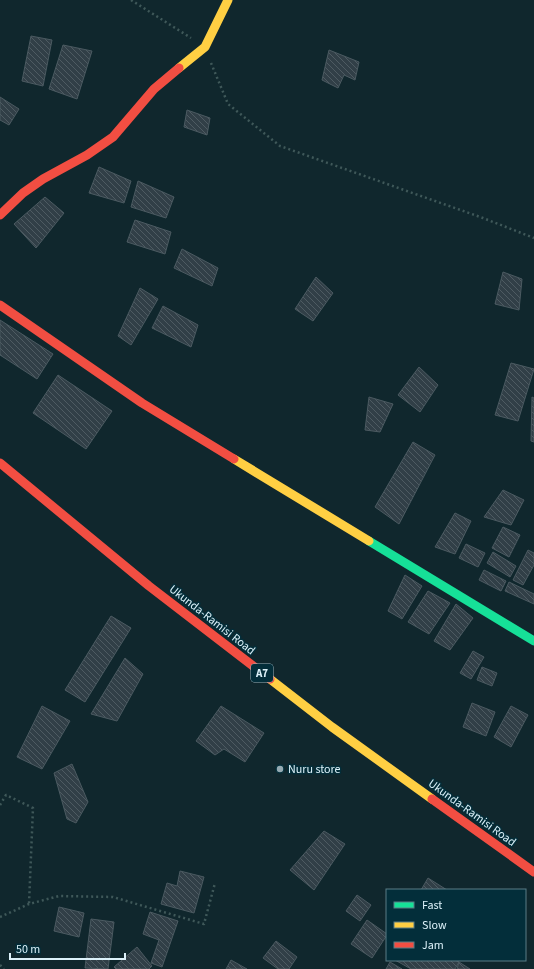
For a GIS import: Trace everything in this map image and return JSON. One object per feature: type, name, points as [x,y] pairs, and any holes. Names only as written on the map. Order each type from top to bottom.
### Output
[{"type":"main road","points":[[0,215],[23,193],[43,179],[87,155],[113,137],[154,89],[205,47],[228,0]]},
{"type":"main road","points":[[0,305],[142,403],[534,640]]},
{"type":"main road","name":"Ukunda-Ramisi Road","points":[[0,462],[149,586],[326,722],[534,872]]},
{"type":"path","points":[[131,0],[205,47],[228,104],[280,146],[483,218],[534,238]]},
{"type":"path","points":[[0,805],[6,795],[33,808],[29,904]]},
{"type":"path","points":[[0,917],[29,904],[59,896],[113,897],[204,924],[215,883]]},
{"type":"path","points":[[0,965],[4,969]]},
{"type":"building","points":[[31,36],[52,40],[43,86],[22,81]]},
{"type":"building","points":[[63,45],[92,51],[77,99],[49,89]]},
{"type":"building","points":[[329,50],[359,62],[355,80],[344,75],[338,88],[322,80]]},
{"type":"building","points":[[0,97],[19,109],[9,125],[0,120]]},
{"type":"building","points":[[187,110],[210,118],[207,135],[184,127]]},
{"type":"building","points":[[99,167],[131,181],[124,203],[89,193]]},
{"type":"building","points":[[138,181],[174,197],[166,218],[131,207]]},
{"type":"building","points":[[45,197],[64,213],[36,248],[14,224]]},
{"type":"building","points":[[135,220],[171,232],[165,254],[127,242]]},
{"type":"building","points":[[182,249],[218,268],[212,286],[174,268]]},
{"type":"building","points":[[503,272],[522,279],[519,310],[495,304]]},
{"type":"building","points":[[316,277],[333,293],[313,321],[295,309]]},
{"type":"building","points":[[140,288],[158,299],[131,345],[118,336]]},
{"type":"building","points":[[163,306],[198,325],[191,347],[152,328]]},
{"type":"building","points":[[0,320],[53,354],[37,379],[0,355]]},
{"type":"building","points":[[511,363],[534,369],[518,421],[495,415]]},
{"type":"building","points":[[419,367],[438,385],[420,412],[398,395]]},
{"type":"building","points":[[58,375],[112,411],[86,449],[33,413]]},
{"type":"building","points":[[369,397],[393,404],[380,432],[365,430]]},
{"type":"building","points":[[532,397],[534,398],[534,442],[531,441]]},
{"type":"building","points":[[413,442],[435,455],[399,524],[375,507]]},
{"type":"building","points":[[503,490],[524,500],[511,525],[484,517]]},
{"type":"building","points":[[455,513],[471,521],[455,554],[435,547]]},
{"type":"building","points":[[503,527],[520,535],[509,557],[492,548]]},
{"type":"building","points":[[466,544],[485,553],[478,567],[459,558]]},
{"type":"building","points":[[528,550],[534,553],[534,565],[523,585],[513,580]]},
{"type":"building","points":[[493,552],[516,566],[510,577],[487,563]]},
{"type":"building","points":[[484,570],[506,581],[501,591],[479,580]]},
{"type":"building","points":[[405,575],[422,586],[402,619],[388,611]]},
{"type":"building","points":[[509,582],[534,594],[534,604],[505,591]]},
{"type":"building","points":[[428,591],[450,603],[429,634],[408,622]]},
{"type":"building","points":[[456,604],[473,618],[450,650],[434,641]]},
{"type":"building","points":[[111,616],[131,628],[85,702],[65,690]]},
{"type":"building","points":[[473,651],[484,657],[471,679],[460,673]]},
{"type":"building","points":[[125,658],[143,674],[117,721],[91,714]]},
{"type":"building","points":[[482,667],[497,673],[492,686],[477,680]]},
{"type":"building","points":[[472,703],[495,712],[486,736],[463,727]]},
{"type":"building","points":[[42,706],[70,721],[42,769],[17,757]]},
{"type":"building","points":[[221,706],[264,733],[245,762],[224,749],[215,755],[196,741]]},
{"type":"building","points":[[511,706],[528,715],[511,747],[494,737]]},
{"type":"building","points":[[72,764],[88,802],[76,823],[67,819],[54,773]]},
{"type":"building","points":[[324,831],[345,844],[314,890],[290,870]]},
{"type":"building","points":[[180,871],[204,877],[194,913],[161,904],[167,883],[177,886]]},
{"type":"building","points":[[428,878],[445,889],[422,889]]},
{"type":"building","points":[[357,895],[371,905],[360,921],[346,911]]},
{"type":"building","points":[[59,907],[84,913],[79,937],[54,931]]},
{"type":"building","points":[[150,912],[178,921],[162,967],[151,963],[159,940],[143,934]]},
{"type":"building","points":[[91,919],[114,922],[108,969],[85,968]]},
{"type":"building","points":[[367,920],[386,933],[386,937],[372,958],[351,944]]},
{"type":"building","points":[[276,941],[297,957],[289,969],[278,969],[263,958]]},
{"type":"building","points":[[137,947],[152,966],[149,969],[116,969],[114,967]]},
{"type":"building","points":[[231,960],[247,969],[226,969]]},
{"type":"building","points":[[397,961],[459,962],[455,969],[411,969]]},
{"type":"building","points":[[390,962],[402,969],[386,969]]},
{"type":"building","points":[[459,962],[470,969],[457,969]]},
{"type":"traffic: fast","points":[[369,541],[534,641]]},
{"type":"traffic: slow","points":[[179,68],[205,47],[228,0]]},
{"type":"traffic: slow","points":[[234,459],[369,541]]},
{"type":"traffic: slow","points":[[270,679],[332,727],[432,799]]},
{"type":"traffic: jam","points":[[0,215],[23,193],[43,179],[87,155],[113,137],[154,89],[179,68]]},
{"type":"traffic: jam","points":[[0,305],[142,403],[234,459]]},
{"type":"traffic: jam","points":[[0,463],[149,586],[270,679]]},
{"type":"traffic: jam","points":[[432,799],[534,872]]},
{"type":"place","name":"Nuru store","points":[[280,769]]}]
